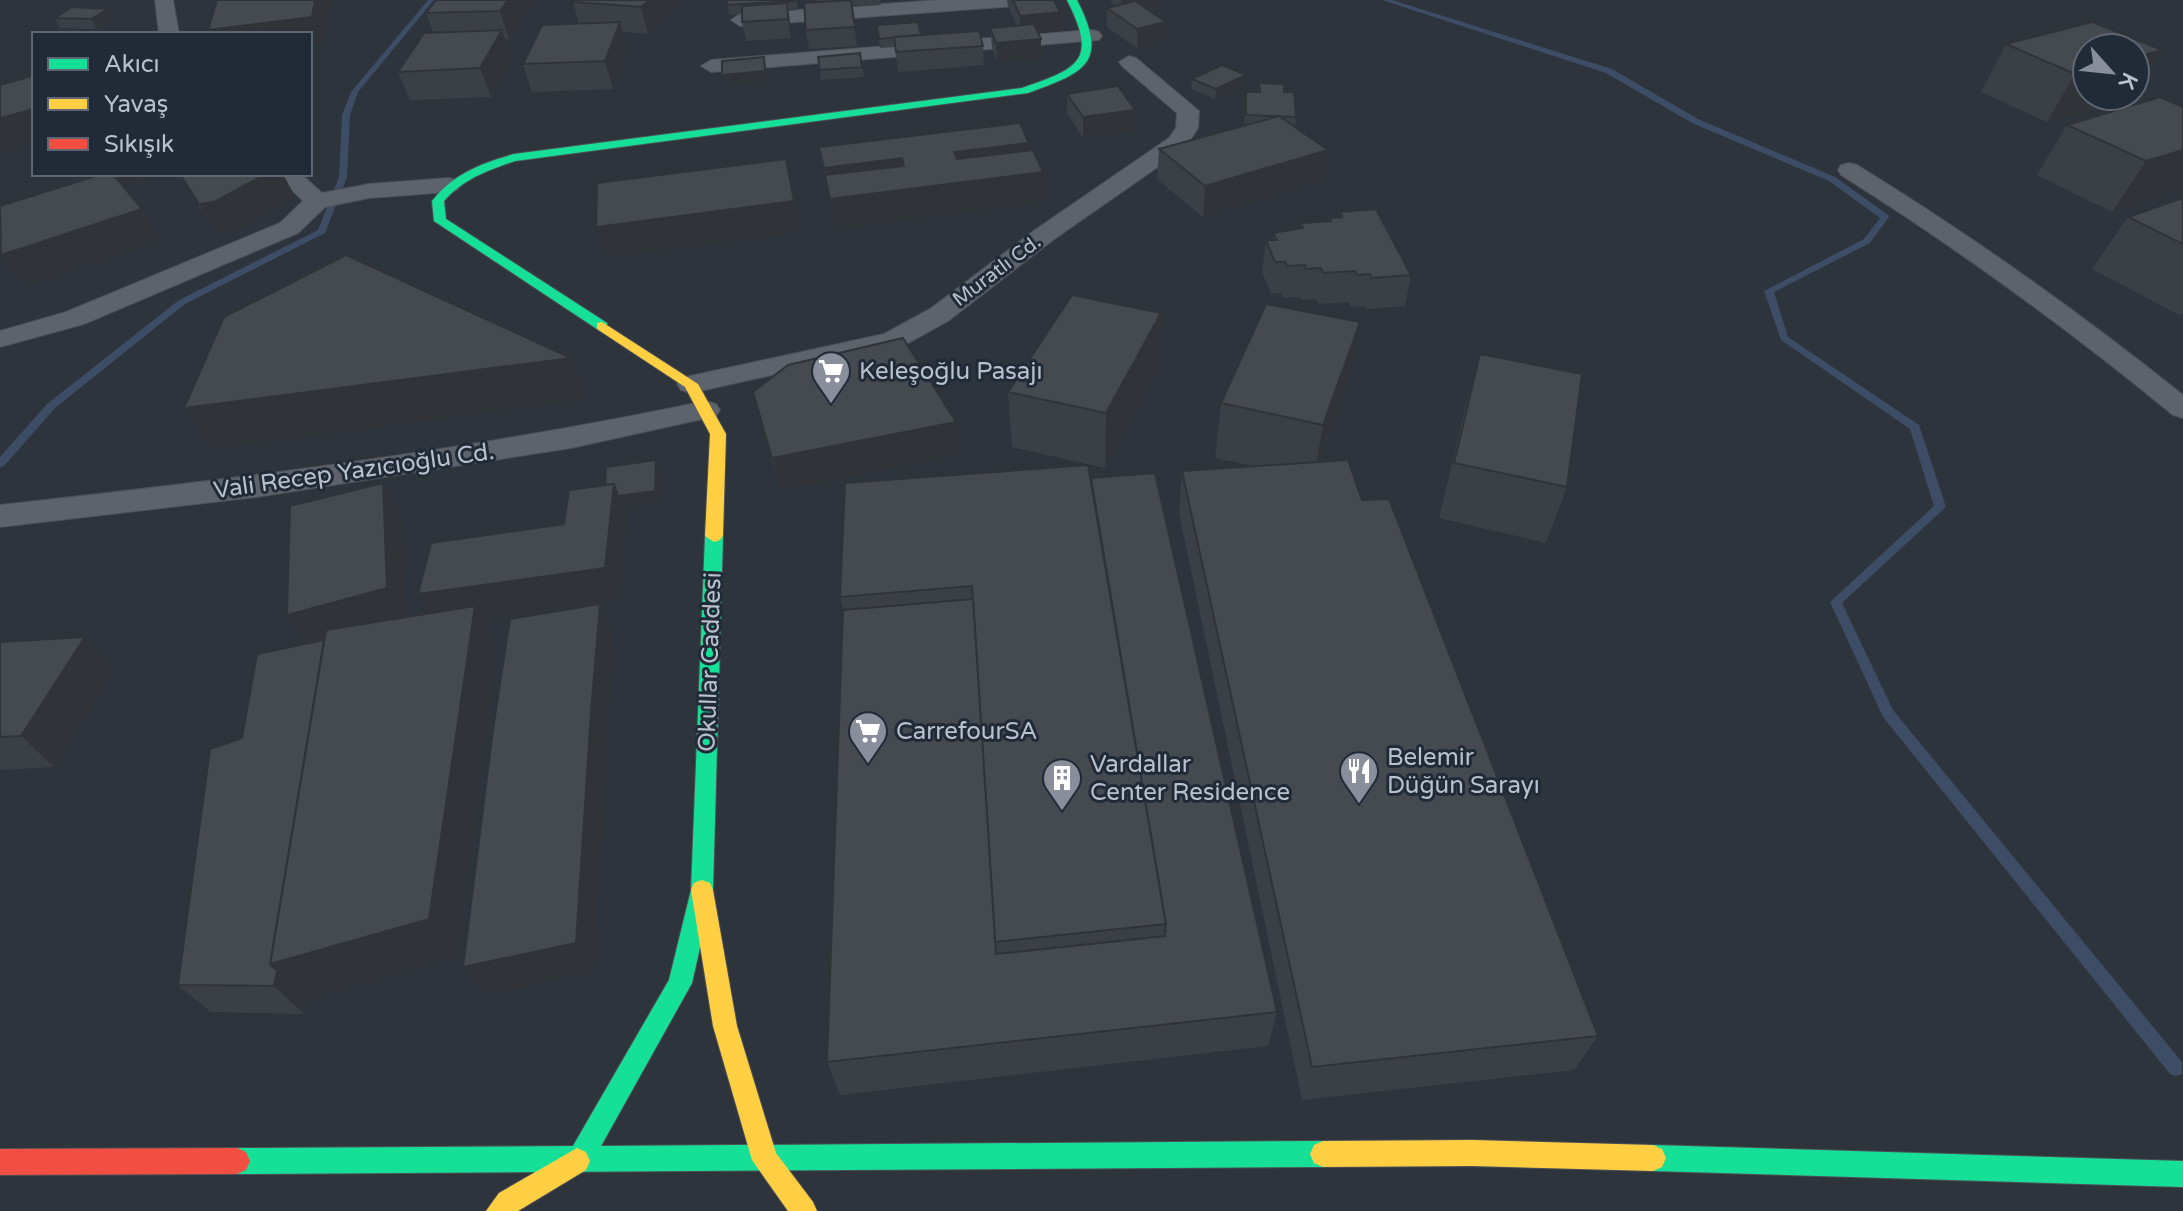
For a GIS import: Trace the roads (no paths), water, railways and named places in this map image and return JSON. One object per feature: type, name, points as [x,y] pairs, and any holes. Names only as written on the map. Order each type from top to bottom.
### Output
[{"type":"main road","points":[[705,409],[440,221],[438,201],[449,185],[477,168],[514,158],[1024,91],[1078,69],[1090,54],[1092,36],[1072,0]]},
{"type":"main road","name":"Okullar Caddesi","points":[[702,890],[705,409]]},
{"type":"main road","points":[[499,1211],[508,1202],[579,1160],[680,983],[702,890]]},
{"type":"main road","points":[[702,890],[725,1026],[765,1160],[804,1211]]},
{"type":"main road","points":[[0,1162],[765,1160],[1472,1153],[2183,1174]]},
{"type":"street","points":[[164,0],[169,32]]},
{"type":"street","points":[[740,20],[1017,0]]},
{"type":"street","points":[[711,66],[1092,36]]},
{"type":"street","name":"Muratlı Cd.","points":[[705,409],[893,340],[939,315],[1044,235],[1177,143],[1187,128],[1188,111],[1129,62]]},
{"type":"street","points":[[1849,170],[1904,204],[2097,338],[2183,409]]},
{"type":"street","points":[[289,176],[317,201]]},
{"type":"street","points":[[0,339],[75,318],[289,228],[317,201],[369,191],[449,185]]},
{"type":"street","name":"Vali Recep Yazıcıoğlu Cd.","points":[[0,516],[304,480],[571,439],[705,409]]},
{"type":"waterway","points":[[0,464],[51,406],[182,302],[322,231],[343,177],[346,115],[355,92],[431,0]]},
{"type":"waterway","points":[[1385,0],[1609,71],[1695,121],[1832,179],[1885,217],[1867,241],[1769,291],[1784,338],[1915,427],[1940,507],[1836,602],[1888,713],[2176,1068]]},
{"type":"place","name":"Keleşoğlu Pasajı","points":[[831,405]]},
{"type":"place","name":"CarrefourSA","points":[[868,765]]},
{"type":"place","name":"Belemir Düğün Sarayı","points":[[1359,805]]},
{"type":"place","name":"Vardallar Center Residence","points":[[1062,812]]}]
